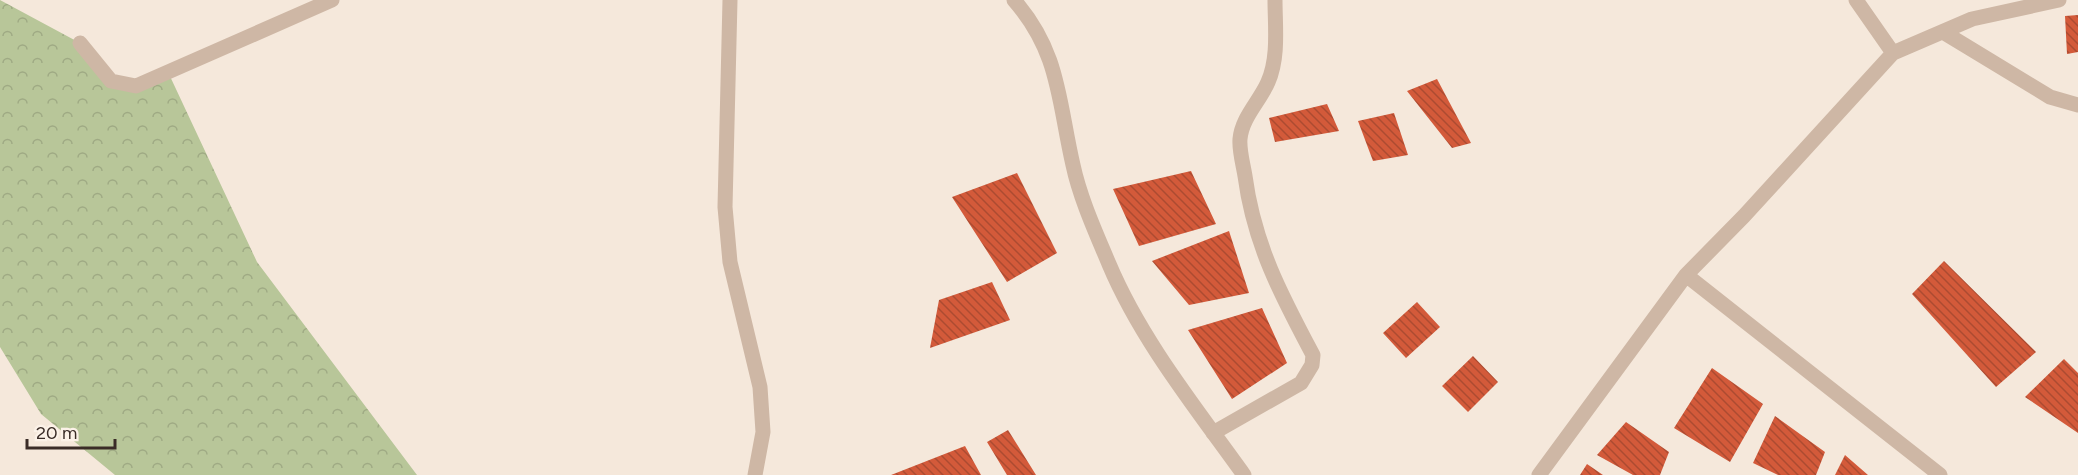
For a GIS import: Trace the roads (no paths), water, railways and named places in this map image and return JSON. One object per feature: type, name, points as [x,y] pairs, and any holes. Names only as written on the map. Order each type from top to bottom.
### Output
[{"type":"street","points":[[80,43],[111,81],[136,86],[332,0]]},
{"type":"street","points":[[730,0],[724,207],[730,262],[760,387],[763,432],[755,475]]},
{"type":"street","points":[[1014,0],[1031,20],[1054,67],[1073,167],[1109,264],[1138,322],[1244,475]]},
{"type":"street","points":[[1214,433],[1301,382],[1312,365],[1313,354],[1275,283],[1259,243],[1246,189],[1240,139],[1247,116],[1269,81],[1276,46],[1275,0]]},
{"type":"street","points":[[1856,0],[1893,53]]},
{"type":"street","points":[[1539,475],[1686,275],[1744,216],[1893,53],[1972,19],[2058,0]]},
{"type":"street","points":[[1943,32],[2050,97],[2078,105]]},
{"type":"street","points":[[1686,275],[1940,475]]}]
